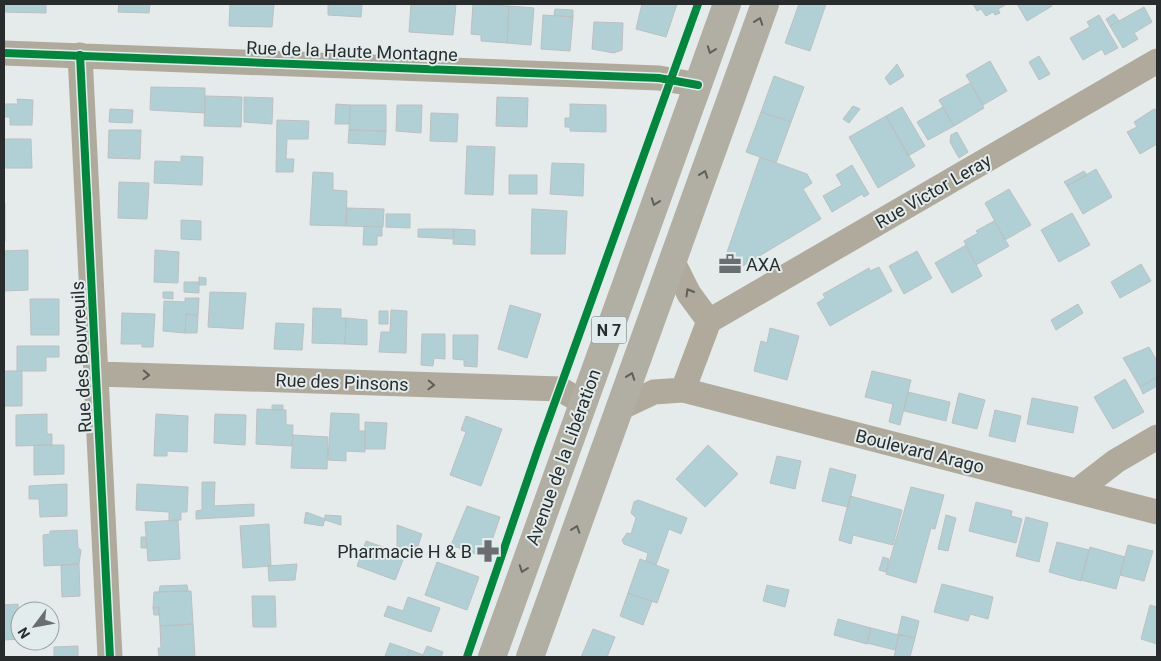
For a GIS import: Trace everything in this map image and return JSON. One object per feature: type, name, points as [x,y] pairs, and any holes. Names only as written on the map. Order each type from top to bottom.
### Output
[{"type":"main road","name":"Avenue de la Libération","points":[[492,657],[582,402],[727,4]]},
{"type":"main road","name":"Avenue de la Libération","points":[[530,657],[765,4]]},
{"type":"street","name":"Rue de la Haute Montagne","points":[[4,53],[670,78],[698,85]]},
{"type":"street","name":"Rue des Bouvreuils","points":[[80,55],[98,374],[110,657]]},
{"type":"street","name":"Rue Victor Leray","points":[[709,321],[1157,61]]},
{"type":"street","points":[[673,262],[689,294],[709,321],[684,390]]},
{"type":"street","name":"Rue des Pinsons","points":[[98,374],[560,389],[582,402]]},
{"type":"street","name":"Boulevard Arago","points":[[620,408],[654,392],[684,390],[1157,512]]},
{"type":"street","points":[[1077,492],[1116,461],[1157,437]]},
{"type":"building","points":[[4,4],[46,4],[46,13],[4,12]]},
{"type":"building","points":[[119,4],[150,4],[149,13],[118,12]]},
{"type":"building","points":[[230,4],[274,4],[272,27],[229,26]]},
{"type":"building","points":[[328,4],[362,4],[361,17],[328,15]]},
{"type":"building","points":[[411,4],[456,4],[453,35],[409,32]]},
{"type":"building","points":[[473,4],[509,6],[507,43],[481,41],[481,35],[471,34]]},
{"type":"building","points":[[642,4],[677,4],[666,37],[636,29]]},
{"type":"building","points":[[799,4],[826,4],[810,51],[785,43]]},
{"type":"building","points":[[973,4],[1007,4],[998,9],[1000,13],[995,15],[993,12],[986,16],[981,9],[977,11]]},
{"type":"building","points":[[1017,4],[1051,4],[1052,6],[1027,21]]},
{"type":"building","points":[[509,6],[534,8],[531,45],[507,43]]},
{"type":"building","points":[[1144,7],[1152,22],[1134,33],[1138,39],[1123,48],[1110,26]]},
{"type":"building","points":[[555,9],[573,10],[573,17],[554,15]]},
{"type":"building","points":[[1114,14],[1119,21],[1110,26],[1106,19]]},
{"type":"building","points":[[543,15],[573,17],[570,51],[541,49]]},
{"type":"building","points":[[1099,15],[1118,48],[1105,55],[1102,49],[1083,60],[1070,38],[1090,27],[1087,22]]},
{"type":"building","points":[[594,22],[623,23],[622,50],[614,53],[592,49]]},
{"type":"building","points":[[1039,56],[1050,74],[1039,80],[1029,62]]},
{"type":"building","points":[[990,61],[1007,91],[983,105],[966,75]]},
{"type":"building","points":[[897,64],[904,76],[890,85],[885,78]]},
{"type":"building","points":[[774,76],[804,87],[791,122],[761,112]]},
{"type":"building","points":[[970,83],[984,108],[954,126],[939,100]]},
{"type":"building","points":[[151,87],[205,88],[205,113],[150,110]]},
{"type":"building","points":[[205,96],[242,97],[241,127],[204,126]]},
{"type":"building","points":[[244,97],[273,98],[272,124],[244,122]]},
{"type":"building","points":[[497,97],[528,98],[527,127],[496,126]]},
{"type":"building","points":[[17,99],[33,100],[32,125],[10,125],[10,117],[4,117],[4,104],[18,104]]},
{"type":"building","points":[[336,104],[350,105],[349,124],[335,124]]},
{"type":"building","points":[[570,104],[606,105],[606,132],[570,131],[570,127],[565,127],[565,118],[570,118]]},
{"type":"building","points":[[350,105],[386,105],[386,131],[349,130]]},
{"type":"building","points":[[397,105],[422,105],[421,133],[396,131]]},
{"type":"building","points":[[853,106],[860,109],[849,123],[843,119]]},
{"type":"building","points":[[902,107],[925,146],[908,156],[886,116]]},
{"type":"building","points":[[943,107],[954,126],[928,140],[917,122]]},
{"type":"building","points":[[110,109],[133,110],[132,123],[109,122]]},
{"type":"building","points":[[1154,109],[1157,110],[1157,144],[1140,154],[1127,132],[1137,127],[1134,122]]},
{"type":"building","points":[[761,112],[791,122],[776,163],[746,152]]},
{"type":"building","points":[[431,113],[458,114],[457,142],[430,141]]},
{"type":"building","points":[[886,116],[915,166],[878,188],[849,137]]},
{"type":"building","points":[[277,120],[309,121],[308,139],[287,139],[286,159],[294,159],[293,172],[276,172]]},
{"type":"building","points":[[109,130],[141,130],[140,159],[108,158]]},
{"type":"building","points":[[349,130],[386,131],[385,145],[348,143]]},
{"type":"building","points":[[957,132],[968,152],[959,158],[950,142],[951,135]]},
{"type":"building","points":[[4,139],[31,139],[32,168],[4,168]]},
{"type":"building","points":[[467,146],[495,147],[493,195],[465,194]]},
{"type":"building","points":[[181,156],[203,157],[202,185],[154,183],[155,161],[181,162]]},
{"type":"building","points":[[760,157],[807,174],[812,183],[803,189],[821,219],[736,270],[725,258]]},
{"type":"building","points":[[552,163],[584,164],[583,196],[550,194]]},
{"type":"building","points":[[852,165],[869,194],[864,197],[862,194],[832,212],[823,196],[842,185],[836,175]]},
{"type":"building","points":[[1096,169],[1112,197],[1083,214],[1067,186]]},
{"type":"building","points":[[1084,171],[1087,175],[1067,186],[1064,182]]},
{"type":"building","points":[[313,172],[333,173],[333,190],[347,191],[346,226],[310,225]]},
{"type":"building","points":[[509,175],[537,175],[537,194],[509,194]]},
{"type":"building","points":[[119,182],[149,183],[147,219],[118,218]]},
{"type":"building","points":[[1009,189],[1031,225],[1005,240],[985,203]]},
{"type":"building","points":[[4,204],[5,241],[4,241]]},
{"type":"building","points":[[347,208],[384,209],[383,227],[346,226]]},
{"type":"building","points":[[532,209],[567,211],[565,254],[531,254]]},
{"type":"building","points":[[1072,213],[1090,245],[1059,262],[1041,230]]},
{"type":"building","points":[[386,214],[410,214],[410,228],[386,227]]},
{"type":"building","points":[[181,220],[201,221],[201,240],[181,239]]},
{"type":"building","points":[[994,221],[1009,246],[976,265],[964,241],[978,233],[976,231]]},
{"type":"building","points":[[364,226],[382,227],[382,236],[377,236],[377,245],[363,245]]},
{"type":"building","points":[[418,229],[454,229],[454,239],[418,237]]},
{"type":"building","points":[[454,229],[475,230],[475,245],[453,244]]},
{"type":"building","points":[[966,245],[982,276],[952,293],[935,263]]},
{"type":"building","points":[[28,250],[28,290],[4,291],[4,251]]},
{"type":"building","points":[[155,250],[179,252],[178,283],[154,282]]},
{"type":"building","points":[[917,251],[932,278],[904,294],[889,266]]},
{"type":"building","points":[[1141,264],[1151,281],[1120,298],[1111,282]]},
{"type":"building","points":[[879,267],[892,291],[830,326],[817,303],[825,298],[823,294],[869,268],[870,271]]},
{"type":"building","points":[[199,277],[206,278],[206,285],[199,285]]},
{"type":"building","points":[[184,282],[199,282],[199,293],[184,292]]},
{"type":"building","points":[[163,292],[173,292],[173,299],[163,298]]},
{"type":"building","points":[[210,292],[246,293],[243,329],[208,327]]},
{"type":"building","points":[[185,298],[199,298],[198,315],[186,314],[185,333],[163,331],[164,301],[185,302]]},
{"type":"building","points":[[30,299],[59,299],[59,335],[31,335]]},
{"type":"building","points":[[1078,304],[1083,313],[1056,330],[1051,320]]},
{"type":"building","points":[[510,305],[541,314],[527,358],[498,349]]},
{"type":"building","points":[[313,308],[341,309],[341,318],[346,318],[345,344],[312,343]]},
{"type":"building","points":[[391,310],[407,311],[406,353],[379,352],[381,332],[390,332]]},
{"type":"building","points":[[379,311],[388,311],[388,324],[379,324]]},
{"type":"building","points":[[122,313],[155,314],[153,347],[142,347],[142,344],[121,344]]},
{"type":"building","points":[[186,314],[198,315],[197,333],[185,333]]},
{"type":"building","points":[[346,318],[367,320],[367,345],[345,344]]},
{"type":"building","points":[[276,323],[304,324],[302,350],[274,349]]},
{"type":"building","points":[[770,328],[799,336],[787,380],[754,371],[761,341],[767,343]]},
{"type":"building","points":[[422,334],[445,334],[445,359],[434,358],[433,366],[421,365]]},
{"type":"building","points":[[453,335],[478,335],[477,367],[464,366],[464,360],[453,359]]},
{"type":"building","points":[[17,346],[59,346],[59,357],[46,357],[46,371],[17,371]]},
{"type":"building","points":[[1149,347],[1157,361],[1157,377],[1140,387],[1123,358]]},
{"type":"building","points":[[4,371],[22,371],[22,406],[4,406]]},
{"type":"building","points":[[872,371],[911,380],[900,425],[889,422],[893,404],[865,397]]},
{"type":"building","points":[[1157,377],[1157,386],[1143,394],[1140,387]]},
{"type":"building","points":[[1125,379],[1144,412],[1113,429],[1094,397]]},
{"type":"building","points":[[908,392],[950,402],[946,421],[904,411]]},
{"type":"building","points":[[959,393],[985,400],[977,429],[952,423]]},
{"type":"building","points":[[1032,398],[1078,407],[1073,433],[1027,424]]},
{"type":"building","points":[[272,405],[283,405],[283,410],[272,410]]},
{"type":"building","points":[[257,409],[286,410],[286,425],[293,425],[292,446],[256,444]]},
{"type":"building","points":[[995,410],[1021,416],[1015,442],[989,436]]},
{"type":"building","points":[[331,413],[359,414],[359,431],[365,431],[365,452],[346,451],[346,461],[328,460]]},
{"type":"building","points":[[47,414],[47,434],[52,434],[52,445],[16,446],[16,415]]},
{"type":"building","points":[[156,414],[188,416],[187,452],[167,451],[167,456],[154,456]]},
{"type":"building","points":[[215,414],[246,415],[245,445],[214,443]]},
{"type":"building","points":[[466,416],[502,429],[481,486],[450,475],[466,432],[461,430]]},
{"type":"building","points":[[365,422],[387,423],[385,449],[365,449]]},
{"type":"building","points":[[293,435],[328,437],[327,469],[291,468]]},
{"type":"building","points":[[34,445],[64,445],[64,474],[34,475]]},
{"type":"building","points":[[708,445],[738,474],[705,507],[676,479]]},
{"type":"building","points":[[777,456],[801,461],[795,489],[770,483]]},
{"type":"building","points":[[830,468],[856,475],[848,507],[822,501]]},
{"type":"building","points":[[202,482],[215,482],[214,506],[254,504],[254,516],[196,519],[196,511],[202,510]]},
{"type":"building","points":[[67,484],[67,516],[40,517],[39,499],[29,499],[29,486]]},
{"type":"building","points":[[137,484],[188,487],[187,512],[181,512],[181,520],[169,521],[169,512],[136,510]]},
{"type":"building","points":[[911,487],[944,495],[935,529],[931,528],[916,583],[886,574]]},
{"type":"building","points":[[850,496],[902,510],[893,545],[853,535],[851,544],[839,540]]},
{"type":"building","points":[[638,500],[687,518],[681,534],[669,529],[656,565],[646,561],[648,553],[624,544],[622,540],[627,533],[631,534],[636,518],[631,513],[634,502]]},
{"type":"building","points":[[976,502],[1012,511],[1011,516],[1022,519],[1016,543],[969,531]]},
{"type":"building","points":[[467,506],[500,517],[486,558],[451,545]]},
{"type":"building","points":[[306,512],[325,519],[323,526],[304,523]]},
{"type":"building","points":[[325,515],[341,516],[341,525],[325,520]]},
{"type":"building","points":[[946,515],[956,518],[948,551],[938,549]]},
{"type":"building","points":[[1026,517],[1048,523],[1039,562],[1016,556]]},
{"type":"building","points":[[178,520],[180,559],[148,561],[145,522]]},
{"type":"building","points":[[269,524],[271,566],[243,568],[240,526]]},
{"type":"building","points":[[397,525],[422,534],[418,546],[413,544],[410,551],[397,546]]},
{"type":"building","points":[[77,530],[78,548],[81,550],[79,564],[44,566],[43,535],[50,534],[50,531]]},
{"type":"building","points":[[141,537],[146,537],[147,548],[141,548]]},
{"type":"building","points":[[366,541],[405,555],[395,580],[357,566]]},
{"type":"building","points":[[1057,542],[1089,550],[1081,581],[1049,572]]},
{"type":"building","points":[[413,544],[418,546],[415,553],[410,551]]},
{"type":"building","points":[[1128,545],[1153,551],[1144,581],[1120,575]]},
{"type":"building","points":[[1090,547],[1125,557],[1116,589],[1081,580]]},
{"type":"building","points":[[883,557],[889,559],[886,572],[879,570]]},
{"type":"building","points":[[640,559],[669,570],[657,603],[628,593]]},
{"type":"building","points":[[437,562],[479,577],[467,610],[425,595]]},
{"type":"building","points":[[79,564],[80,596],[62,597],[61,565]]},
{"type":"building","points":[[297,564],[295,580],[269,581],[268,566]]},
{"type":"building","points":[[942,584],[993,597],[988,619],[970,614],[968,621],[934,612]]},
{"type":"building","points":[[187,585],[188,591],[159,592],[160,586]]},
{"type":"building","points":[[767,585],[789,590],[785,607],[763,601]]},
{"type":"building","points":[[191,591],[193,624],[160,626],[159,607],[153,608],[154,592]]},
{"type":"building","points":[[628,593],[652,601],[643,625],[620,616]]},
{"type":"building","points":[[252,596],[275,596],[276,627],[253,627]]},
{"type":"building","points":[[408,597],[440,608],[431,632],[384,616],[388,606],[403,611]]},
{"type":"building","points":[[4,605],[10,605],[10,640],[4,640]]},
{"type":"building","points":[[1150,605],[1157,607],[1157,644],[1141,639]]},
{"type":"building","points":[[159,607],[159,615],[154,615],[153,608]]},
{"type":"building","points":[[902,616],[919,621],[915,638],[898,634]]},
{"type":"building","points":[[838,619],[871,628],[867,644],[834,635]]},
{"type":"building","points":[[193,624],[195,657],[159,657],[158,648],[161,648],[160,626]]},
{"type":"building","points":[[871,628],[899,635],[895,650],[867,643]]},
{"type":"building","points":[[593,629],[615,637],[607,657],[581,657]]},
{"type":"building","points":[[899,635],[915,638],[910,657],[894,657]]},
{"type":"building","points":[[390,643],[410,650],[407,657],[385,656]]},
{"type":"building","points":[[78,646],[78,657],[54,657],[54,651],[60,651],[60,647]]},
{"type":"building","points":[[427,646],[443,652],[441,657],[407,657],[410,650],[423,655]]},
{"type":"cycle path","points":[[467,657],[538,449],[698,4]]},
{"type":"cycle path","points":[[4,53],[659,78],[698,85]]},
{"type":"cycle path","points":[[80,55],[110,657]]},
{"type":"place","name":"AXA","points":[[730,264]]},
{"type":"place","name":"Pharmacie H & B","points":[[488,551]]}]
